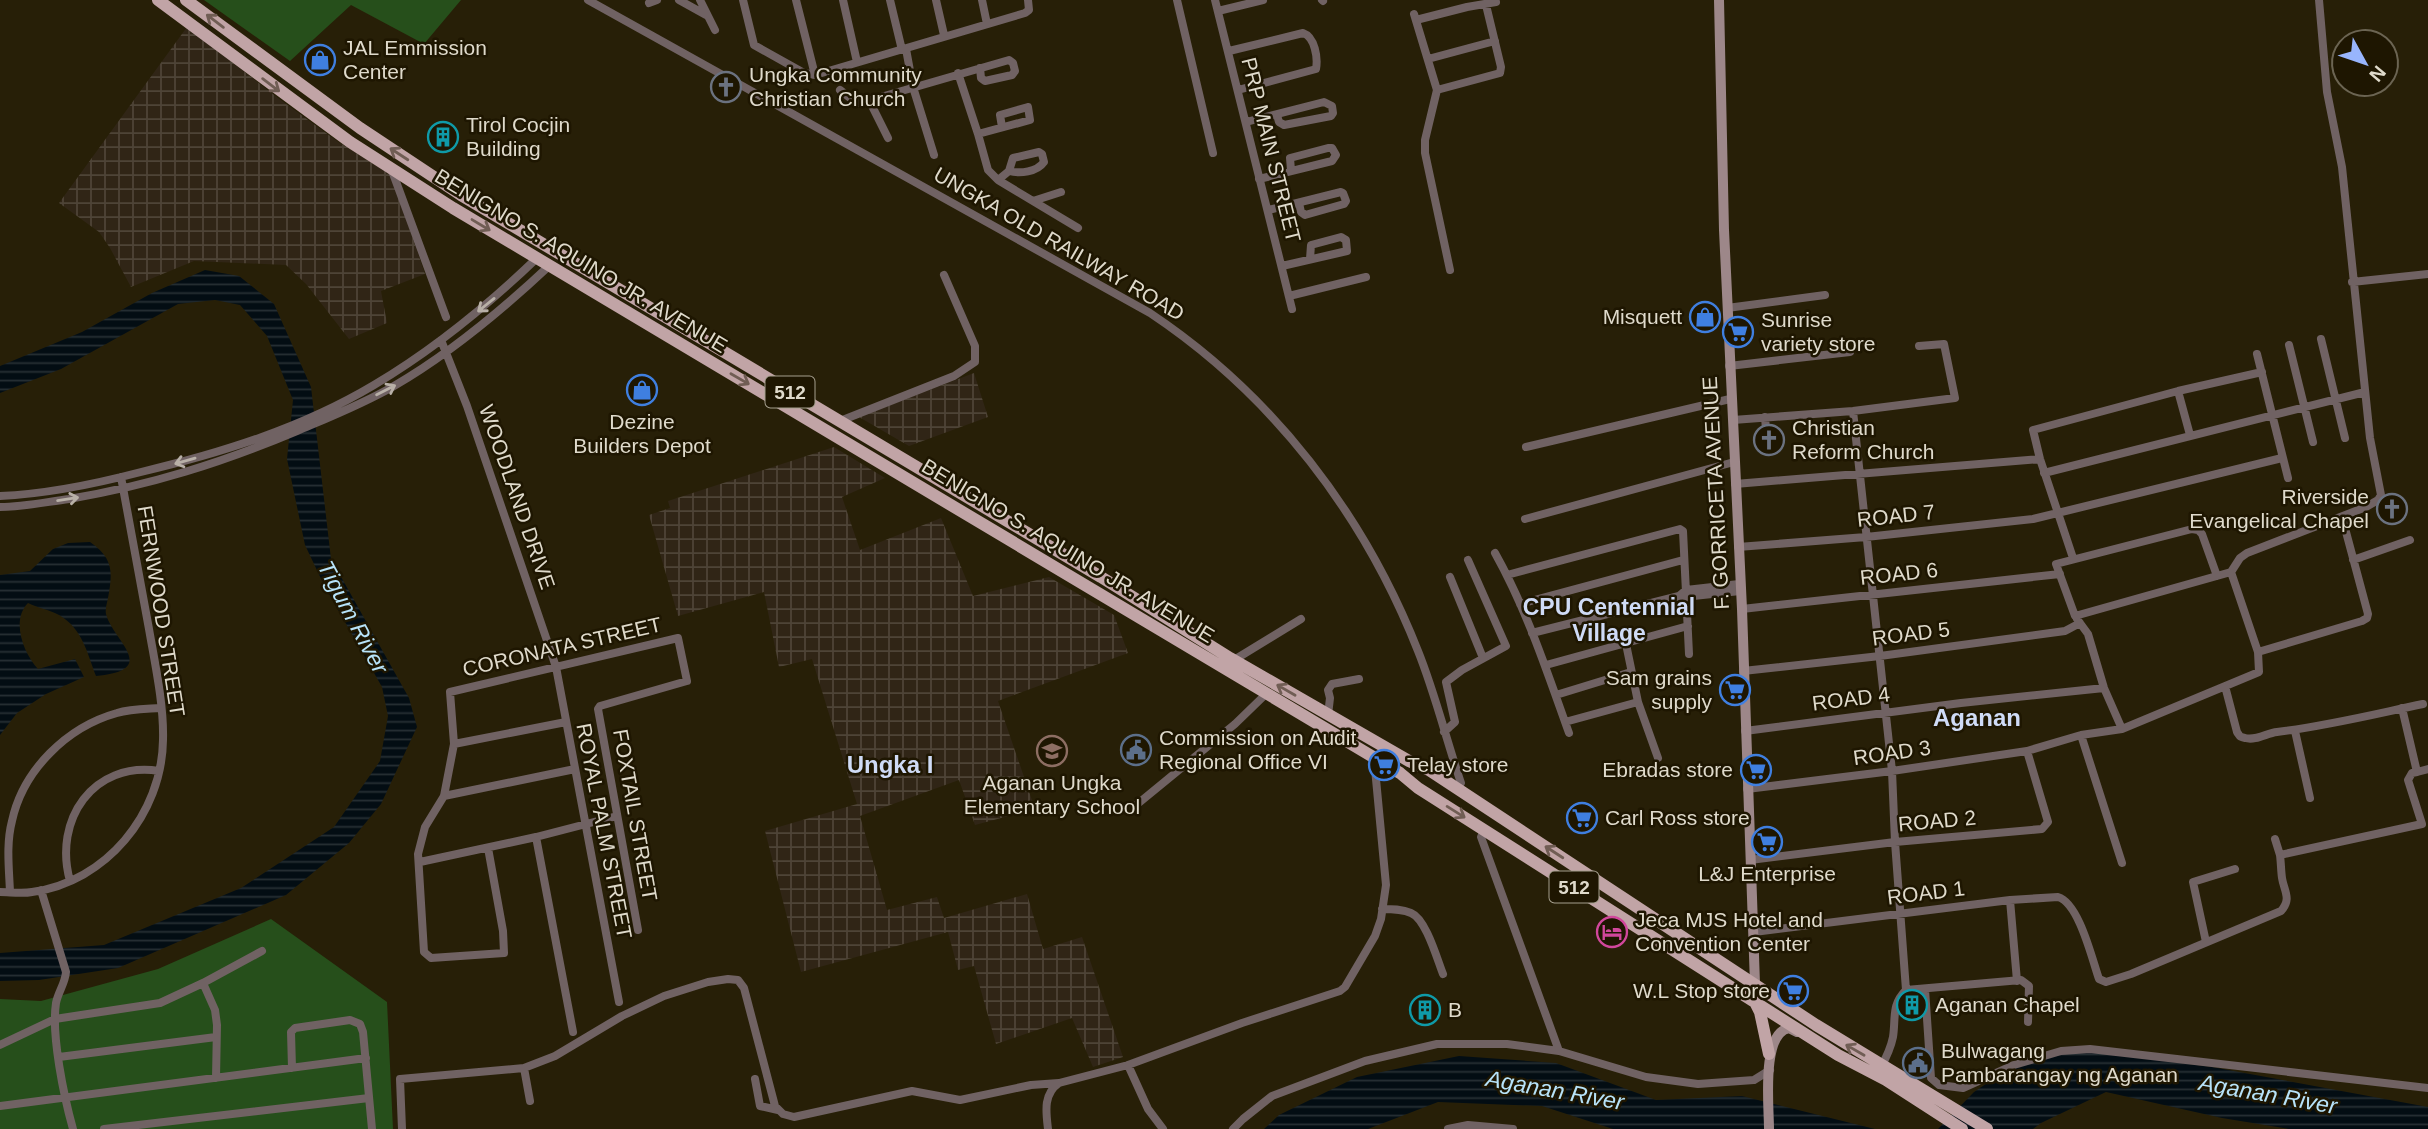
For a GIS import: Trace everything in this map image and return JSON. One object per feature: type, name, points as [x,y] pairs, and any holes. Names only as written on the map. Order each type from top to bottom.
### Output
[{"type":"main road","name":"BENIGNO S. AQUINO JR. AVENUE","points":[[158,0],[350,142],[453,208],[863,451],[1229,662],[1409,761],[1429,769],[1741,974],[1880,1070],[1932,1102],[1987,1129]]},
{"type":"main road","name":"BENIGNO S. AQUINO JR. AVENUE","points":[[186,0],[360,128],[461,195],[870,439],[1229,662],[1267,693],[1374,758],[1838,1055],[1880,1070]]},
{"type":"main road","name":"F. GORRICETA AVENUE","points":[[1719,0],[1730,399],[1742,609],[1755,984]]},
{"type":"main road","points":[[453,208],[461,195]]},
{"type":"main road","points":[[863,451],[870,439]]},
{"type":"main road","points":[[1374,758],[1381,745]]},
{"type":"main road","points":[[1613,913],[1610,908],[1611,900],[1624,898]]},
{"type":"main road","points":[[1741,974],[1750,975],[1755,961]]},
{"type":"main road","points":[[1750,1000],[1760,1011],[1769,1054],[1769,1129]]},
{"type":"main road","points":[[1769,1054],[1776,1036],[1786,1028],[1812,1038],[1817,1037],[1816,1025]]},
{"type":"main road","name":"BENIGNO S. AQUINO JR. AVENUE","points":[[1932,1102],[1962,1129]]},
{"type":"street","name":"UNGKA OLD RAILWAY ROAD","points":[[588,0],[1150,313],[1230,374],[1270,413],[1318,469],[1377,563],[1419,651],[1461,782],[1458,788]]},
{"type":"street","points":[[679,0],[706,15]]},
{"type":"street","points":[[699,0],[715,30]]},
{"type":"street","points":[[743,0],[754,46],[804,73],[815,75],[1025,13],[1029,10],[1028,0]]},
{"type":"street","points":[[796,0],[815,75]]},
{"type":"street","points":[[843,0],[857,62]]},
{"type":"street","points":[[890,0],[934,155]]},
{"type":"street","points":[[936,0],[944,35]]},
{"type":"street","points":[[982,0],[987,24]]},
{"type":"street","points":[[1177,0],[1213,153]]},
{"type":"street","name":"PRP MAIN STREET","points":[[1215,0],[1292,309]]},
{"type":"street","points":[[1218,12],[1263,0]]},
{"type":"street","points":[[2319,0],[2327,92],[2342,167],[2370,438],[2381,495],[2366,507],[2239,558],[2231,572],[2258,652],[2367,618],[2342,517]]},
{"type":"street","points":[[1437,90],[1500,73],[1491,3],[1466,3],[1415,17],[1437,90],[1427,128],[1425,153],[1450,270]]},
{"type":"street","points":[[1229,51],[1303,33],[1312,39],[1316,69],[1238,90]]},
{"type":"street","points":[[1429,59],[1495,41]]},
{"type":"street","points":[[840,90],[857,102],[979,68]]},
{"type":"street","points":[[958,73],[988,170],[998,180],[1079,228]]},
{"type":"street","points":[[869,100],[888,138]]},
{"type":"street","points":[[1246,122],[1324,102],[1332,106],[1333,113],[1331,116],[1284,125],[1279,122],[1277,115]]},
{"type":"street","points":[[978,134],[1002,127]]},
{"type":"street","points":[[1259,179],[1332,161],[1336,155],[1332,148],[1328,148],[1290,158],[1291,170]]},
{"type":"street","points":[[391,168],[446,317]]},
{"type":"street","points":[[998,180],[1009,171]]},
{"type":"street","points":[[1032,201],[1061,192]]},
{"type":"street","points":[[1268,210],[1341,192],[1346,201],[1344,204],[1305,215],[1301,212],[1299,203]]},
{"type":"street","points":[[1282,266],[1347,251],[1346,240],[1341,237],[1311,246],[1310,259]]},
{"type":"street","points":[[335,410],[441,340],[498,296],[537,258]]},
{"type":"street","points":[[0,507],[43,503],[123,489],[184,474],[225,460],[394,386],[446,352],[505,307],[550,266]]},
{"type":"street","points":[[2352,282],[2428,274]]},
{"type":"street","points":[[840,421],[954,376],[975,362],[975,346],[944,275]]},
{"type":"street","points":[[1289,296],[1366,277]]},
{"type":"street","points":[[1727,308],[1825,295]]},
{"type":"street","name":"WOODLAND DRIVE","points":[[441,340],[467,406],[556,667]]},
{"type":"street","points":[[2321,340],[2345,438]]},
{"type":"street","points":[[1733,420],[1853,411],[1955,398],[1944,344],[1919,346]]},
{"type":"street","points":[[2289,345],[2313,442]]},
{"type":"street","points":[[1729,366],[1850,352]]},
{"type":"street","points":[[2257,354],[2288,478]]},
{"type":"street","points":[[2073,558],[2044,473],[2033,430],[2178,391],[2262,372]]},
{"type":"street","points":[[2178,391],[2190,435]]},
{"type":"street","points":[[2044,473],[2365,392]]},
{"type":"street","points":[[1526,447],[1730,399]]},
{"type":"street","points":[[1853,411],[1892,771],[1906,989],[1898,998],[1893,1021],[1893,1039],[1880,1070]]},
{"type":"street","points":[[1765,418],[1767,443]]},
{"type":"street","points":[[0,496],[54,491],[121,477],[274,437]]},
{"type":"street","points":[[223,450],[225,460]]},
{"type":"street","name":"ROAD 7","points":[[1738,547],[1866,537],[2033,519],[2282,458]]},
{"type":"street","points":[[1735,484],[2040,459]]},
{"type":"street","points":[[1525,519],[1734,462]]},
{"type":"street","name":"FERNWOOD STREET","points":[[0,892],[30,893],[70,881],[97,867],[126,838],[145,812],[159,771],[164,738],[155,664],[121,477]]},
{"type":"street","points":[[1507,575],[1680,529],[1683,531],[1689,654]]},
{"type":"street","points":[[2122,729],[2104,688],[2088,634],[2078,619],[2056,564],[2192,529],[2199,530],[2202,534],[2217,576]]},
{"type":"street","points":[[2353,560],[2410,540]]},
{"type":"street","points":[[1495,553],[1546,665],[1569,733]]},
{"type":"street","points":[[1444,732],[1455,722],[1446,682],[1506,646],[1468,560]]},
{"type":"street","points":[[1520,604],[1683,560]]},
{"type":"street","name":"ROAD 5","points":[[1743,671],[2065,631],[2078,619],[2231,572]]},
{"type":"street","name":"ROAD 6","points":[[1742,609],[2060,574]]},
{"type":"street","points":[[1450,577],[1483,658]]},
{"type":"street","points":[[1532,633],[1684,594],[1740,588]]},
{"type":"street","points":[[1229,662],[1301,619]]},
{"type":"street","points":[[1546,665],[1688,626]]},
{"type":"street","name":"CORONATA STREET","points":[[454,744],[449,694],[453,690],[678,638],[687,681],[598,708]]},
{"type":"street","points":[[1626,644],[1638,702],[1658,758]]},
{"type":"street","name":"ROAD 3","points":[[1747,789],[2027,751],[2081,735],[2122,729],[2259,672],[2258,652]]},
{"type":"street","name":"ROYAL PALM STREET","points":[[556,667],[619,1002]]},
{"type":"street","points":[[1556,695],[1631,672]]},
{"type":"street","points":[[1328,715],[1328,690],[1332,684],[1359,679]]},
{"type":"street","points":[[2225,686],[2240,736],[2253,739],[2424,704]]},
{"type":"street","name":"ROAD 4","points":[[1745,731],[1961,703],[2104,688]]},
{"type":"street","points":[[1135,806],[1235,724],[1267,693]]},
{"type":"street","points":[[1565,722],[1638,702]]},
{"type":"street","points":[[10,892],[8,853],[11,822],[20,795],[39,765],[58,746],[82,728],[100,719],[120,712],[160,708]]},
{"type":"street","name":"FOXTAIL STREET","points":[[598,708],[638,930]]},
{"type":"street","points":[[2402,708],[2417,772]]},
{"type":"street","points":[[488,848],[503,931],[503,953],[431,958],[427,956],[424,952],[418,854],[425,827],[444,796],[454,744],[566,722]]},
{"type":"street","points":[[2295,731],[2310,798]]},
{"type":"street","points":[[2081,735],[2122,863]]},
{"type":"street","name":"ROAD 2","points":[[1750,860],[1895,842],[2042,829],[2047,827],[2048,822],[2027,751]]},
{"type":"street","points":[[755,1079],[760,1107],[794,1117],[912,1091],[960,1100],[1031,1085],[1059,1083],[1128,1065],[1340,991],[1375,936],[1386,885],[1374,758]]},
{"type":"street","points":[[70,881],[65,860],[68,831],[72,819],[88,794],[107,778],[123,771],[139,768],[159,771]]},
{"type":"street","points":[[444,796],[575,769]]},
{"type":"street","points":[[2280,855],[2425,823],[2408,780],[2412,773],[2428,769]]},
{"type":"street","points":[[420,862],[617,816]]},
{"type":"street","points":[[1484,830],[1481,837],[1559,1051]]},
{"type":"street","points":[[536,837],[573,1032]]},
{"type":"street","points":[[2235,869],[2193,882],[2206,943],[2281,911],[2286,905],[2288,897],[2275,839]]},
{"type":"street","points":[[41,890],[66,972],[65,982],[56,1000],[55,1019],[65,1098],[73,1129]]},
{"type":"street","name":"ROAD 1","points":[[1754,932],[2010,900],[2058,897],[2064,898],[2068,903],[2083,932],[2099,979],[2106,982],[2206,943]]},
{"type":"street","points":[[2010,900],[2017,981]]},
{"type":"street","points":[[1382,909],[1398,909],[1415,915],[1422,924],[1443,974]]},
{"type":"street","points":[[0,1045],[55,1019],[160,1003],[204,983],[262,951]]},
{"type":"street","points":[[401,1129],[400,1079],[524,1068],[555,1056],[622,1016],[664,996],[708,982],[734,979],[744,988],[778,1111]]},
{"type":"street","points":[[1906,989],[2021,980],[2029,986],[2028,1022]]},
{"type":"street","points":[[204,983],[215,1010],[216,1078]]},
{"type":"street","points":[[1925,989],[1931,1078],[1939,1085],[1963,1088],[2014,1065],[2061,1051],[2090,1049],[2428,1088]]},
{"type":"street","points":[[292,1068],[291,1032],[295,1028],[350,1020],[360,1024],[366,1058],[372,1129]]},
{"type":"street","points":[[59,1058],[216,1037]]},
{"type":"street","points":[[1233,1129],[1272,1096],[1365,1061],[1437,1044],[1507,1044],[1559,1051],[1646,1077],[1698,1084],[1754,1080],[1770,1070]]},
{"type":"street","points":[[0,1106],[366,1058]]},
{"type":"street","points":[[1128,1065],[1148,1109],[1163,1129]]},
{"type":"street","points":[[524,1068],[530,1101]]},
{"type":"street","points":[[1048,1129],[1046,1100],[1053,1087],[1059,1083]]},
{"type":"street","points":[[104,1129],[369,1098]]},
{"type":"street","points":[[1454,1128],[1468,1125],[1513,1129]]},
{"type":"shaded area","points":[[187,27],[337,141],[391,175],[425,274],[381,291],[387,323],[349,339],[306,284],[286,265],[194,261],[131,287],[99,232],[59,203]]},
{"type":"shaded area","points":[[974,373],[988,417],[909,446],[859,417]]},
{"type":"shaded area","points":[[834,447],[885,478],[842,497],[860,550],[941,518],[973,596],[1049,577],[1114,615],[1128,653],[998,701],[1035,809],[975,825],[959,780],[860,816],[887,910],[937,897],[944,918],[1027,894],[1043,949],[1082,937],[1123,1057],[1093,1067],[1072,1018],[996,1044],[974,966],[958,970],[948,932],[801,972],[765,831],[857,804],[812,659],[779,667],[764,592],[678,616],[649,515],[670,508],[668,501]]},
{"type":"green space","points":[[204,0],[461,0],[424,44],[351,5],[290,61]]},
{"type":"green space","points":[[271,919],[387,1002],[393,1129],[0,1129],[0,999],[41,1001],[158,969]]},
{"type":"water","name":"Tigum River","points":[[205,270],[239,276],[274,304],[311,387],[331,559],[409,698],[417,727],[381,804],[349,843],[286,895],[118,968],[39,980],[0,981],[0,953],[104,945],[241,888],[334,827],[380,761],[388,716],[382,687],[324,585],[305,545],[287,459],[293,400],[267,336],[240,305],[215,300],[178,304],[61,369],[0,393],[0,366],[82,332],[152,293]]},
{"type":"water","points":[[90,542],[103,554],[110,566],[111,580],[106,614],[130,661],[126,668],[115,673],[96,676],[74,627],[59,615],[28,603],[20,618],[21,636],[38,669],[75,659],[84,677],[46,694],[17,713],[0,735],[0,575],[30,571],[53,549],[68,543]]},
{"type":"water","name":"Aganan River","points":[[2064,1048],[2212,1067],[2428,1107],[2428,1129],[2289,1129],[2222,1118],[2106,1092],[2033,1129],[1938,1129],[1974,1092],[2024,1058]]},
{"type":"water","name":"Aganan River","points":[[1459,1056],[1556,1063],[1656,1100],[1742,1096],[1875,1129],[1613,1129],[1542,1106],[1438,1102],[1368,1129],[1264,1129],[1279,1115],[1357,1077]]},
{"type":"place","name":"JAL Emmission Center","points":[[320,60]]},
{"type":"place","name":"Ungka Community Christian Church","points":[[726,87]]},
{"type":"place","name":"Tirol Cocjin Building","points":[[443,137]]},
{"type":"place","name":"Misquett","points":[[1705,317]]},
{"type":"place","name":"Sunrise variety store","points":[[1738,332]]},
{"type":"place","name":"Dezine Builders Depot","points":[[642,390]]},
{"type":"place","name":"Christian Reform Church","points":[[1769,440]]},
{"type":"place","name":"Riverside Evangelical Chapel","points":[[2392,509]]},
{"type":"place","name":"Sam grains supply","points":[[1735,690]]},
{"type":"place","name":"Commission on Audit Regional Office VI","points":[[1136,750]]},
{"type":"place","name":"Aganan Ungka Elementary School","points":[[1052,751]]},
{"type":"place","name":"Telay store","points":[[1384,765]]},
{"type":"place","name":"Ebradas store","points":[[1756,770]]},
{"type":"place","name":"Carl Ross store","points":[[1582,818]]},
{"type":"place","name":"L&J Enterprise","points":[[1767,842]]},
{"type":"place","name":"Jeca MJS Hotel and Convention Center","points":[[1612,932]]},
{"type":"place","name":"W.L Stop store","points":[[1793,991]]},
{"type":"place","name":"Aganan Chapel","points":[[1912,1005]]},
{"type":"place","name":"B","points":[[1425,1010]]},
{"type":"place","name":"Bulwagang Pambarangay ng Aganan","points":[[1918,1063]]},
{"type":"district","name":"CPU Centennial Village","points":[[1609,620]]},
{"type":"district","name":"Aganan","points":[[1977,718]]},
{"type":"district","name":"Ungka I","points":[[890,765]]}]
